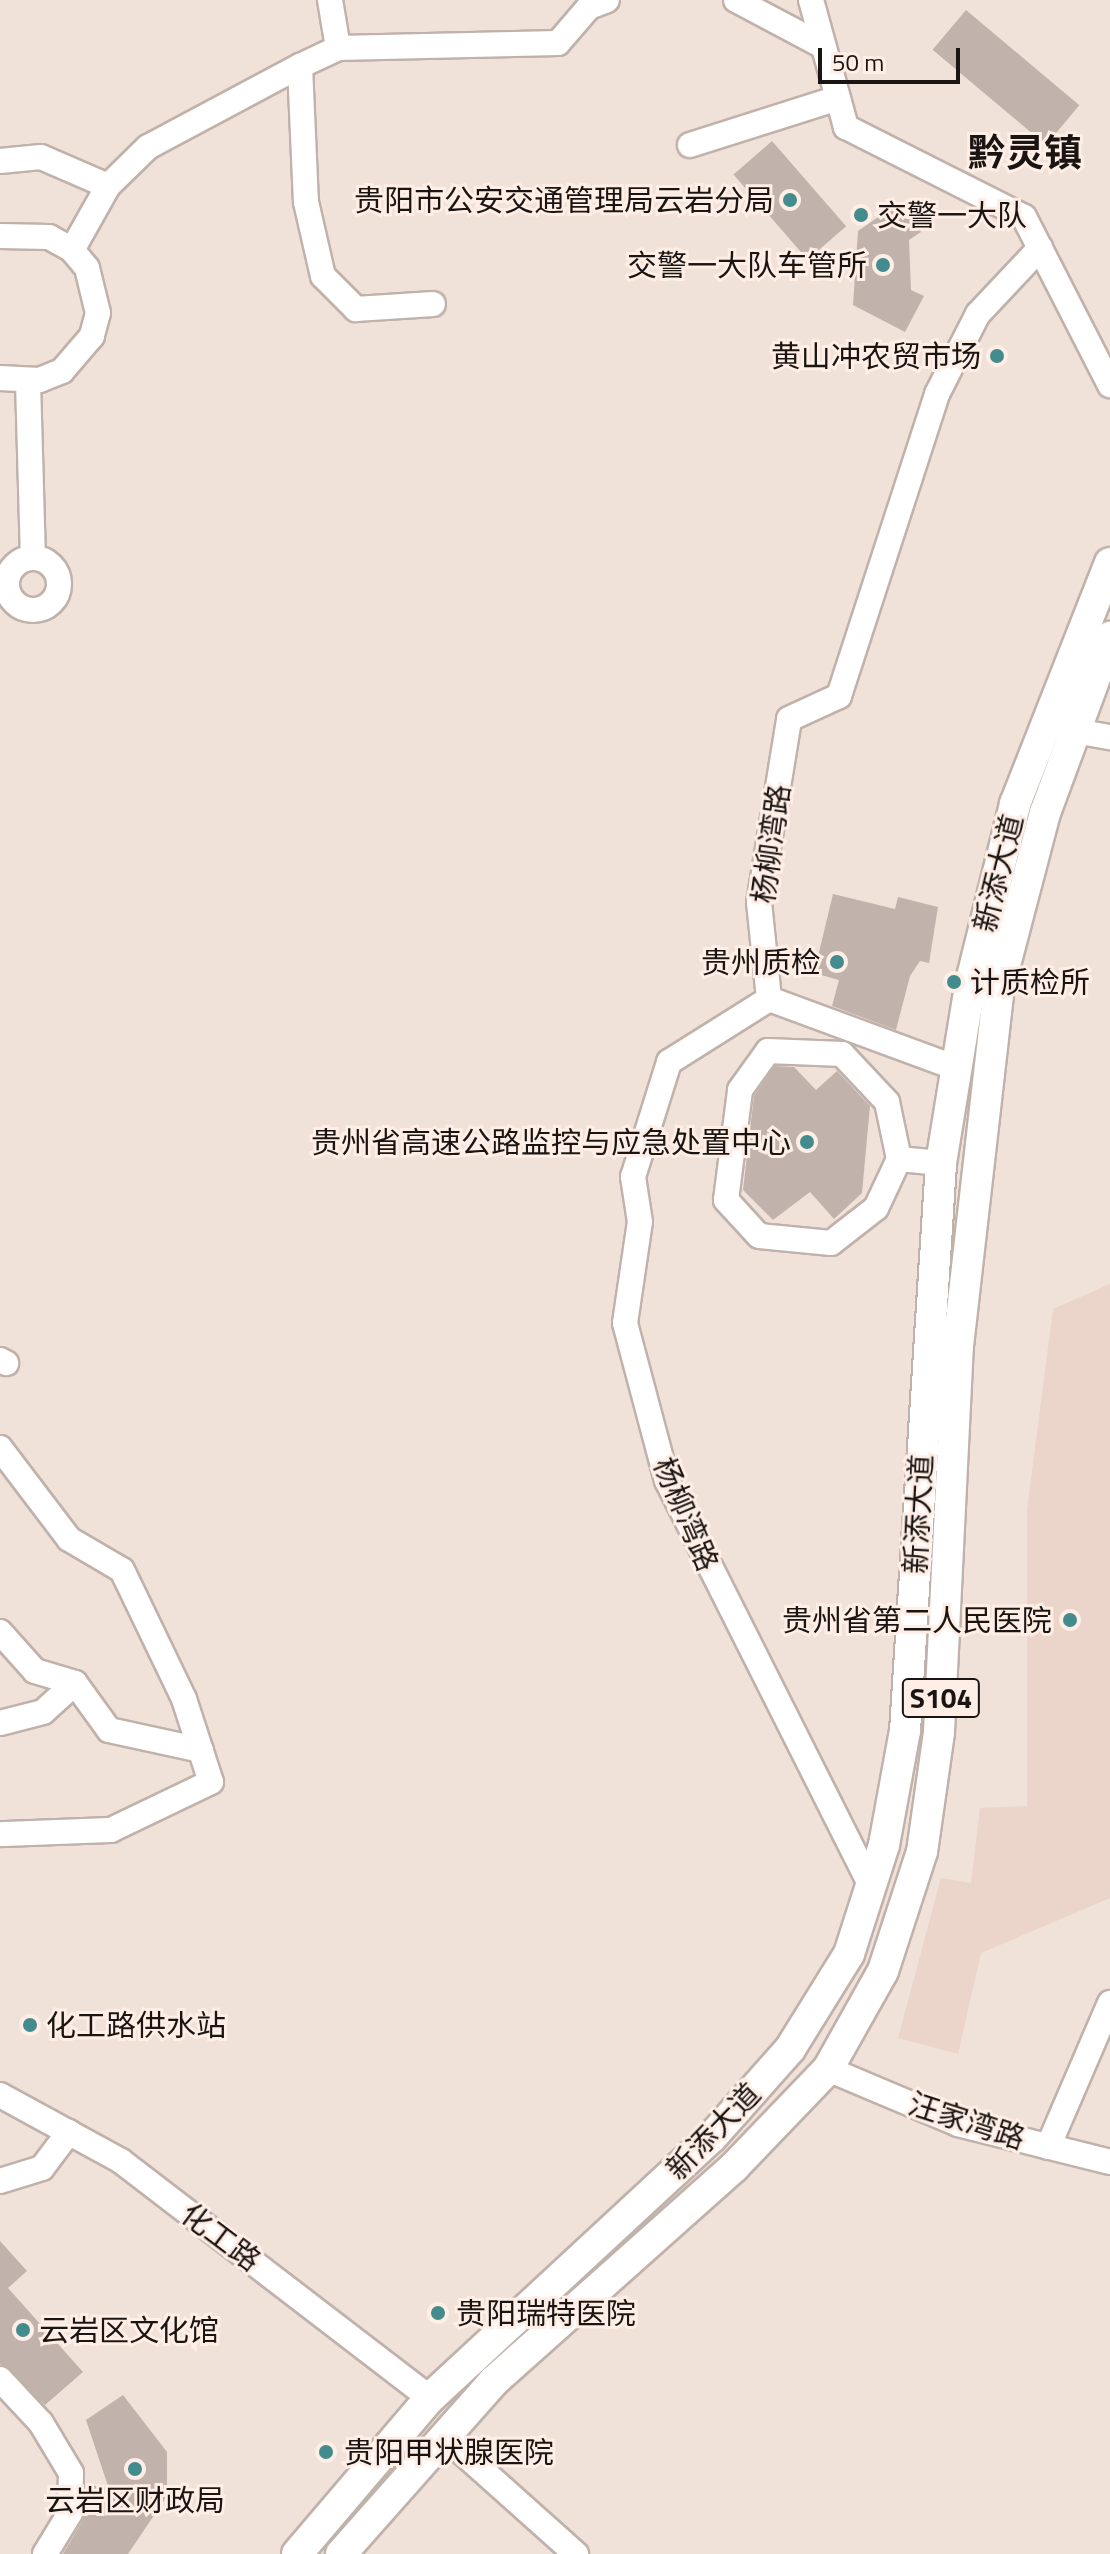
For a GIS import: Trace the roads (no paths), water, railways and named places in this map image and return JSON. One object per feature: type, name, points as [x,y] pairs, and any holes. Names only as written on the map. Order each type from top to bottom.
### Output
[{"type":"main road","name":"新添大道","points":[[297,2554],[430,2398],[711,2138],[790,2049],[849,1954],[871,1886],[905,1731],[941,1163],[957,1068],[1015,804],[1110,563]]},
{"type":"main road","name":"新添大道","points":[[341,2554],[494,2381],[734,2167],[828,2069],[883,1971],[922,1852],[939,1732],[973,1166],[999,988],[1075,731],[1110,637]]},
{"type":"street","points":[[330,0],[338,48]]},
{"type":"street","points":[[72,250],[108,186],[148,147],[338,48],[558,43],[589,7],[607,0]]},
{"type":"street","points":[[736,0],[823,46]]},
{"type":"street","points":[[811,0],[846,127],[1024,217],[1110,385]]},
{"type":"street","points":[[300,66],[306,202],[323,276],[356,309],[433,304]]},
{"type":"street","points":[[690,145],[838,98]]},
{"type":"street","points":[[0,161],[41,157],[108,186]]},
{"type":"street","points":[[0,236],[49,237],[72,250],[96,290],[92,336],[62,371],[28,381],[0,378]]},
{"type":"street","name":"杨柳湾路","points":[[871,1886],[667,1481],[625,1323],[640,1222],[633,1177],[669,1062],[769,999],[759,903],[789,719],[839,696],[937,394],[978,314],[1040,248]]},
{"type":"street","points":[[28,381],[33,557]]},
{"type":"street","points":[[1075,731],[1110,737]]},
{"type":"street","points":[[769,999],[957,1068]]},
{"type":"street","points":[[768,1051],[842,1054],[887,1102],[899,1159],[876,1208],[831,1243],[759,1236],[726,1200],[740,1090],[768,1051]]},
{"type":"street","points":[[899,1159],[941,1163]]},
{"type":"street","points":[[0,1448],[69,1539],[122,1570],[201,1750],[211,1782],[111,1830],[0,1834]]},
{"type":"street","points":[[0,1632],[35,1671],[75,1683],[109,1730],[201,1750]]},
{"type":"street","points":[[0,1723],[43,1712],[75,1683]]},
{"type":"street","points":[[1048,2147],[1110,2003]]},
{"type":"street","name":"汪家湾路","points":[[828,2069],[958,2124],[1110,2162]]},
{"type":"street","name":"化工路","points":[[0,2095],[121,2161],[430,2398]]},
{"type":"street","points":[[0,2181],[42,2168],[69,2132]]},
{"type":"street","points":[[0,2379],[41,2423],[71,2473],[70,2513],[45,2554]]},
{"type":"street","points":[[445,2437],[576,2554]]},
{"type":"place","name":"贵阳市公安交通管理局云岩分局","points":[[790,200]]},
{"type":"place","name":"交警一大队","points":[[861,215]]},
{"type":"place","name":"交警一大队车管所","points":[[883,265]]},
{"type":"place","name":"黄山冲农贸市场","points":[[997,356]]},
{"type":"place","name":"贵州质检","points":[[837,962]]},
{"type":"place","name":"计质检所","points":[[954,982]]},
{"type":"place","name":"贵州省高速公路监控与应急处置中心","points":[[807,1142]]},
{"type":"place","name":"贵州省第二人民医院","points":[[1070,1620]]},
{"type":"place","name":"化工路供水站","points":[[30,2025]]},
{"type":"place","name":"贵阳瑞特医院","points":[[438,2313]]},
{"type":"place","name":"云岩区文化馆","points":[[23,2330]]},
{"type":"place","name":"贵阳甲状腺医院","points":[[326,2452]]},
{"type":"place","name":"云岩区财政局","points":[[135,2469]]},
{"type":"district","name":"黔灵镇","points":[[1025,153]]}]
